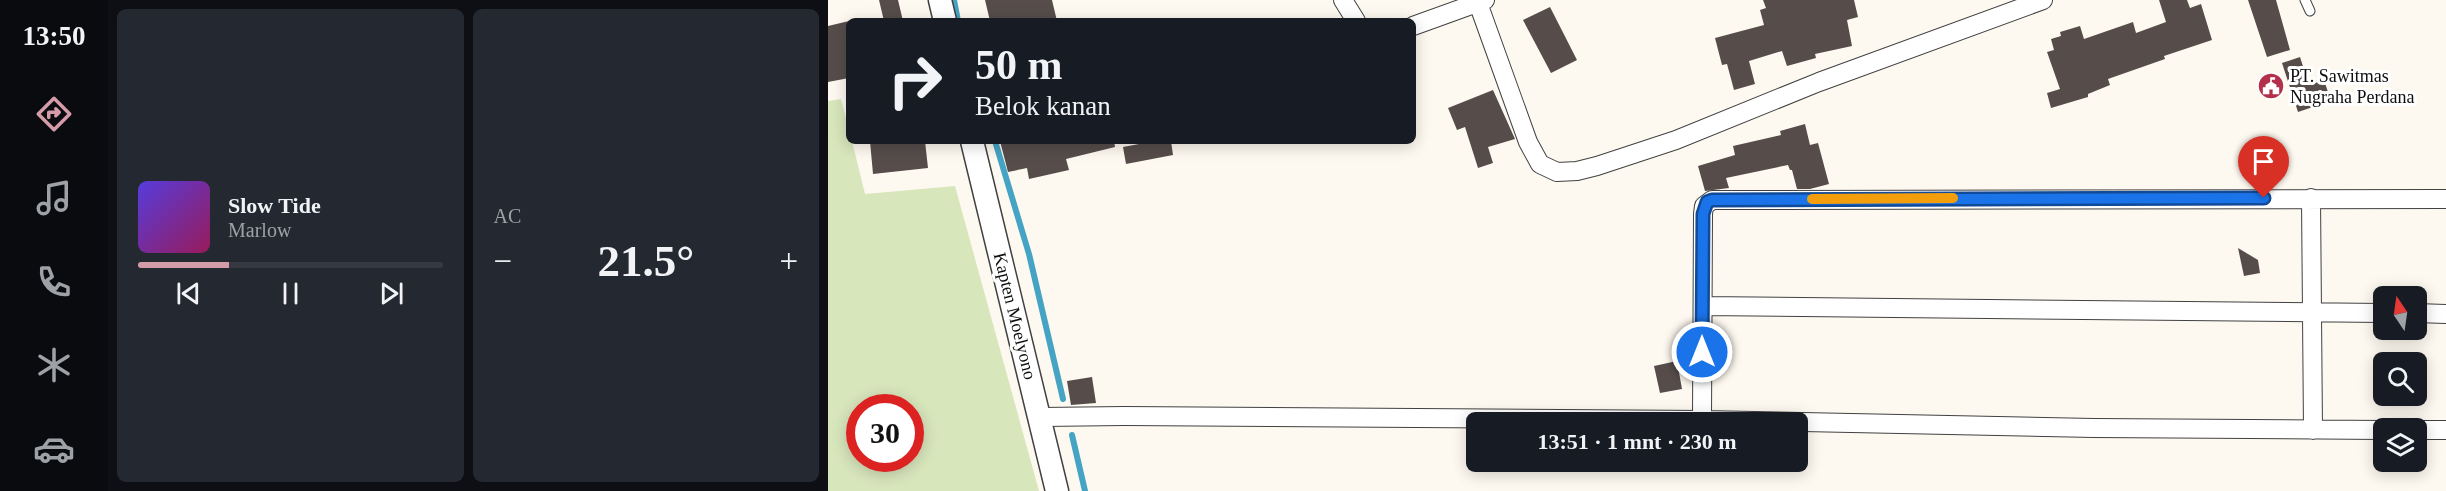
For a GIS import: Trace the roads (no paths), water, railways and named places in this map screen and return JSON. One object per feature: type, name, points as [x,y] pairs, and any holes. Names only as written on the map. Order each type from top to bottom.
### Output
[{"type":"street","points":[[1344,0],[1354,18]]},
{"type":"street","points":[[1416,25],[1481,2],[1528,142],[1540,165],[1557,172],[1577,171],[1597,166],[1676,140],[1819,82],[2043,0]]},
{"type":"street","name":"Kapten Moelyono","points":[[973,144],[1041,417],[1057,491]]},
{"type":"street","points":[[2311,198],[2313,430]]},
{"type":"street","points":[[1702,412],[1703,214],[1707,202],[1712,200],[2446,199]]},
{"type":"street","points":[[1703,306],[2373,313]]},
{"type":"street","points":[[2427,314],[2446,314]]},
{"type":"street","points":[[1041,417],[1466,418]]},
{"type":"street","points":[[1808,422],[2082,428],[2373,430]]},
{"type":"street","points":[[2427,430],[2446,430]]},
{"type":"lane","points":[[2305,0],[2310,11]]},
{"type":"waterway","points":[[954,0],[957,18]]},
{"type":"waterway","points":[[996,144],[1029,254],[1063,399]]},
{"type":"waterway","points":[[1072,435],[1085,491]]},
{"type":"place","name":"PT. Sawitmas Nugraha Perdana","points":[[2271,86]]}]
